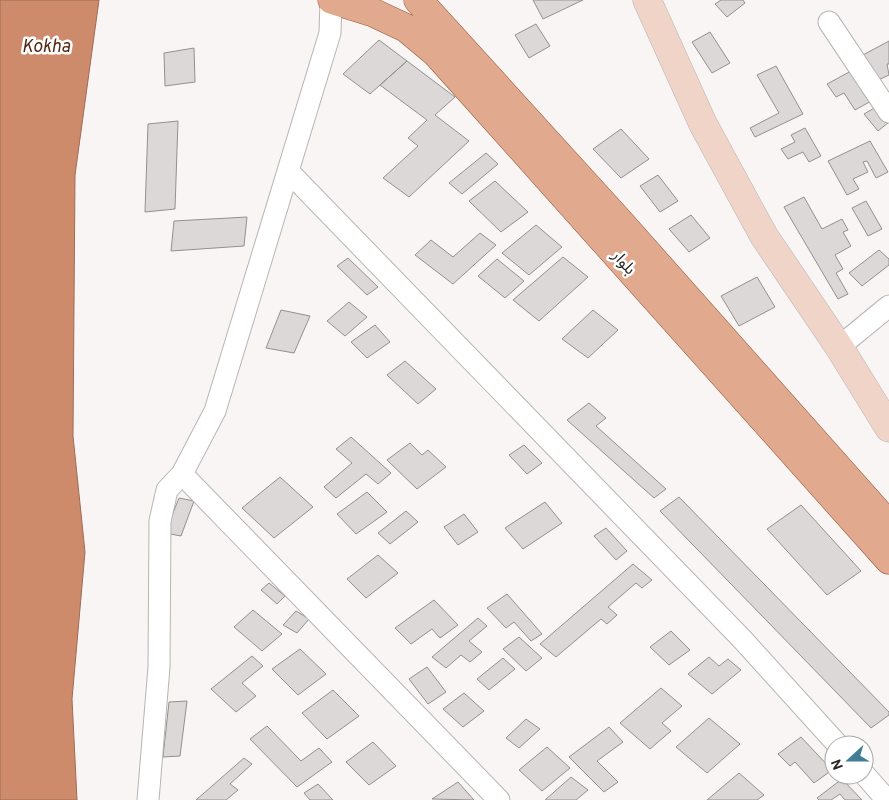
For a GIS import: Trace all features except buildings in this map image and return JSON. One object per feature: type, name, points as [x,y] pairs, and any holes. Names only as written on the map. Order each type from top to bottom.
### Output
[{"type":"main road","name":"بلوار","points":[[331,0],[374,13],[406,28],[436,53],[889,560]]},
{"type":"main road","name":"بلوار","points":[[418,0],[619,221],[889,525]]},
{"type":"street","points":[[148,800],[159,667],[160,521],[167,490],[182,474],[215,411],[330,33],[331,0]]},
{"type":"street","points":[[647,0],[703,124],[764,236],[839,347],[889,428]]},
{"type":"street","points":[[829,22],[889,112]]},
{"type":"street","points":[[289,172],[742,639],[829,735]]},
{"type":"street","points":[[839,347],[889,306]]},
{"type":"street","points":[[182,474],[499,800]]},
{"type":"street","points":[[874,785],[887,800]]},
{"type":"water","name":"Kokha","points":[[0,0],[99,0],[75,175],[73,436],[85,552],[72,699],[77,800],[0,800]]}]
